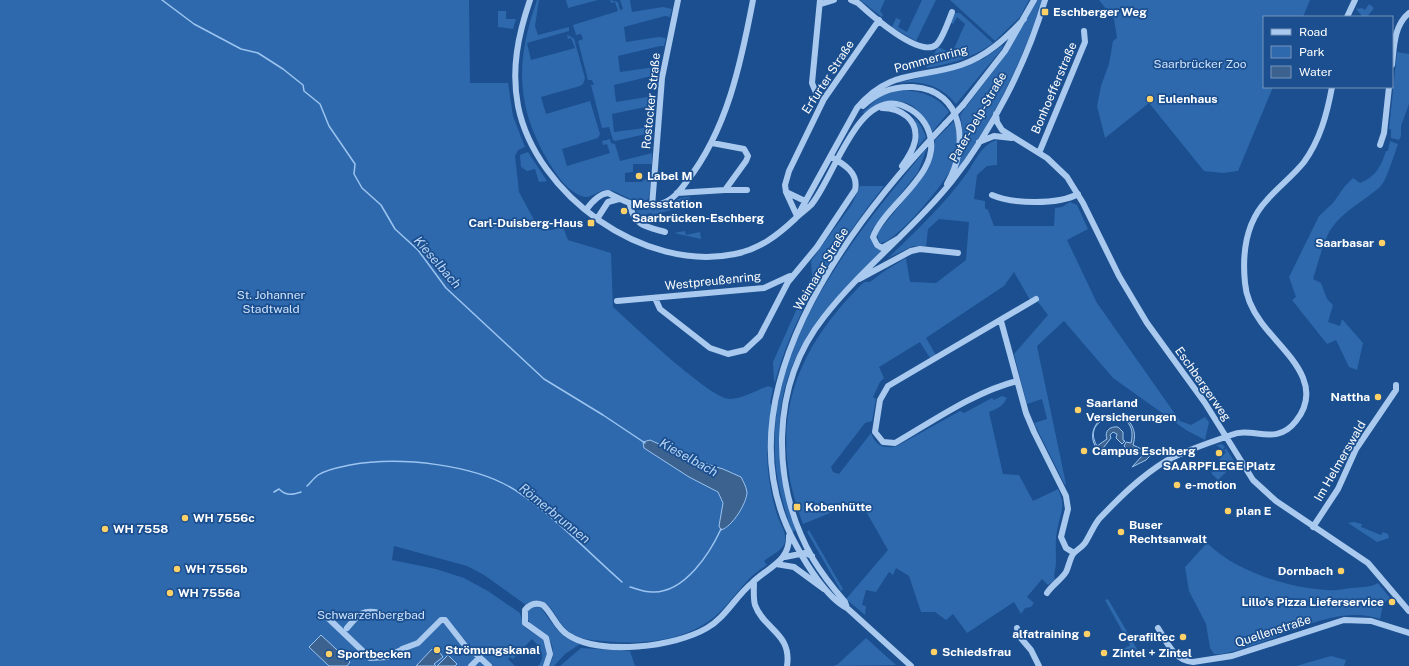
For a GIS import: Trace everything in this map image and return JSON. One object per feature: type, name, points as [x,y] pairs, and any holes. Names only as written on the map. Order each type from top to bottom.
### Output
[{"type":"street","name":"Pommernring","points":[[530,0],[518,38],[515,60],[516,87],[520,115],[529,139],[549,172],[568,195],[597,218],[627,236],[651,246],[676,253],[705,257],[734,254],[753,248],[778,234],[814,200],[859,123],[865,116],[877,108],[892,104],[908,108],[922,119],[931,139]]},
{"type":"street","name":"Rostocker Straße","points":[[652,206],[662,78],[678,0]]},
{"type":"street","points":[[586,210],[592,202],[608,193],[630,205],[652,206],[665,203],[677,193],[693,174],[712,143],[731,91],[753,0]]},
{"type":"street","points":[[824,99],[817,94],[812,83],[821,2],[834,0]]},
{"type":"street","points":[[851,0],[858,3],[904,38],[924,47],[931,47],[938,43],[952,12]]},
{"type":"street","name":"Weimarer Straße","points":[[827,591],[805,555],[789,534],[776,492],[772,454],[773,419],[782,373],[793,343],[817,292],[848,241],[891,185],[963,105],[1005,51],[1034,0]]},
{"type":"street","name":"Pater-Delp-Straße","points":[[846,608],[844,602],[819,569],[805,555],[807,547],[792,509],[784,471],[782,433],[786,396],[803,348],[824,316],[855,281],[937,199],[953,180],[979,142],[996,113],[1021,64],[1045,0]]},
{"type":"street","points":[[1347,16],[1355,0]]},
{"type":"street","points":[[1393,58],[1398,26],[1401,20],[1409,13]]},
{"type":"street","name":"Pommernring","points":[[797,216],[849,125],[857,108],[866,97],[877,88],[895,79],[960,65],[973,60],[997,46],[1024,19]]},
{"type":"street","name":"Erfurter Straße","points":[[786,192],[787,177],[824,99],[879,20]]},
{"type":"street","name":"Bonhoefferstraße","points":[[1039,153],[1085,42],[1084,31]]},
{"type":"street","name":"Pommernring","points":[[849,125],[859,110],[870,100],[889,89],[899,87],[917,88],[941,97],[949,104],[956,117],[960,127],[960,141],[954,170],[937,199]]},
{"type":"street","points":[[1048,593],[1066,571],[1074,554],[1084,545],[1098,520],[1157,466],[1180,454],[1243,432],[1262,435],[1289,429],[1305,406],[1303,377],[1287,351],[1260,321],[1249,298],[1245,284],[1244,256],[1250,226],[1258,210],[1303,163],[1311,151],[1323,125],[1332,88]]},
{"type":"street","points":[[1382,144],[1389,88]]},
{"type":"street","points":[[877,108],[895,109],[904,113],[911,121],[915,132],[915,143],[911,154],[891,185]]},
{"type":"street","name":"Eschbergerweg","points":[[996,113],[999,127],[1015,139],[1039,153],[1068,177],[1119,276],[1138,308],[1205,402],[1248,473],[1260,487],[1276,501],[1368,563],[1409,611]]},
{"type":"street","name":"Eschbergerweg","points":[[979,142],[994,136],[1015,139]]},
{"type":"street","points":[[899,238],[882,248],[877,245],[873,236],[919,176],[930,156],[931,139]]},
{"type":"street","points":[[712,143],[744,149],[747,152],[746,161],[726,190]]},
{"type":"street","name":"Westpreußenring","points":[[655,298],[660,309],[710,348],[724,353],[738,352],[751,346],[760,336],[780,295],[793,274],[816,247],[854,190],[855,177],[837,160],[831,157]]},
{"type":"street","points":[[677,193],[747,190]]},
{"type":"street","points":[[786,192],[805,201]]},
{"type":"street","points":[[786,192],[797,216]]},
{"type":"street","points":[[992,195],[1009,201],[1019,201],[1063,199],[1078,194]]},
{"type":"street","points":[[597,218],[608,202],[619,199]]},
{"type":"street","points":[[630,205],[633,217],[638,223],[665,232]]},
{"type":"street","name":"Pater-Delp-Straße","points":[[855,281],[911,251],[920,249],[958,253]]},
{"type":"street","name":"Westpreußenring","points":[[617,301],[764,288],[793,274]]},
{"type":"street","points":[[1017,382],[1006,384],[968,402],[895,443],[883,442],[875,432],[880,400],[888,386],[1001,321],[1036,299]]},
{"type":"street","points":[[1001,321],[1017,382],[1034,432],[1066,496],[1068,509],[1061,537],[1066,548],[1074,554]]},
{"type":"street","name":"Im Helmerswald","points":[[1313,527],[1338,489],[1356,449],[1396,390],[1396,385]]},
{"type":"street","points":[[546,666],[550,654],[546,638],[524,623],[525,610],[531,605],[543,605],[560,628],[579,641],[621,647],[675,641],[707,628],[754,581],[785,557],[789,547],[789,534]]},
{"type":"street","points":[[785,557],[805,555]]},
{"type":"street","points":[[790,565],[805,555]]},
{"type":"street","points":[[776,564],[790,565],[827,591],[911,666]]},
{"type":"street","points":[[754,581],[755,605],[760,614],[785,644],[787,652],[787,666]]},
{"type":"street","points":[[347,628],[362,612],[368,610],[380,613]]},
{"type":"street","points":[[329,619],[370,658],[387,657],[400,650],[414,646],[441,620],[445,620],[470,652],[480,657],[489,666]]},
{"type":"street","name":"Quellenstraße","points":[[1158,628],[1172,651],[1181,659],[1193,662],[1217,660],[1232,656],[1344,620],[1371,621],[1409,633]]},
{"type":"street","points":[[1018,628],[1019,636],[1030,649],[1039,666]]},
{"type":"street","points":[[471,666],[480,657]]},
{"type":"green space","name":"St. Johanner Stadtwald","points":[[0,0],[469,0],[470,83],[508,83],[513,116],[525,147],[518,150],[515,156],[519,192],[539,229],[551,230],[563,227],[568,240],[611,253],[613,307],[653,344],[706,387],[720,396],[730,399],[744,396],[768,386],[773,388],[770,403],[772,405],[768,435],[768,475],[774,503],[784,530],[785,540],[783,547],[764,561],[767,565],[750,578],[718,614],[701,626],[675,637],[645,642],[616,642],[584,639],[568,631],[546,603],[534,601],[526,605],[484,575],[467,566],[394,546],[392,560],[436,569],[464,578],[488,591],[520,613],[524,627],[544,640],[548,651],[544,666],[538,666],[541,662],[542,655],[540,648],[532,639],[513,659],[510,657],[508,659],[515,666],[0,666]],"holes":[[[650,440],[697,461],[723,469],[741,477],[745,485],[746,492],[743,505],[725,529],[723,503],[718,492],[644,448]]]},
{"type":"green space","points":[[537,0],[539,0],[535,26],[538,35],[569,27],[569,31],[527,43],[531,60],[575,48],[571,38],[568,39],[567,35],[570,36],[574,39],[585,78],[583,84],[580,86],[541,97],[546,114],[590,101],[600,134],[598,138],[562,149],[567,166],[610,153],[607,144],[603,145],[602,141],[610,139],[611,143],[615,144],[620,161],[652,153],[652,164],[633,164],[633,172],[625,173],[625,182],[641,182],[646,179],[651,179],[649,198],[647,200],[636,201],[607,190],[603,190],[588,197],[581,196],[566,186],[548,161],[529,121],[524,101],[522,82],[525,43]]},
{"type":"green space","points":[[566,0],[598,0],[568,8]]},
{"type":"green space","points":[[610,0],[618,2],[620,10],[623,9],[620,0],[630,0],[632,12],[663,7],[672,9],[670,17],[665,16],[624,27],[626,42],[659,37],[666,38],[664,46],[618,56],[620,72],[655,67],[660,68],[659,77],[652,76],[614,85],[616,102],[647,97],[656,98],[655,105],[612,114],[614,132],[652,127],[653,134],[646,134],[615,141],[613,140],[609,127],[602,128],[591,85],[594,85],[592,80],[588,80],[578,41],[583,39],[581,34],[576,35],[573,25],[618,11],[615,2],[611,3]]},
{"type":"green space","points":[[860,0],[885,0],[880,11],[883,15],[882,17]]},
{"type":"green space","points":[[922,0],[936,0],[916,41],[892,27],[896,18],[901,20],[898,27],[907,32]]},
{"type":"green space","points":[[950,0],[1029,0],[1020,17],[995,41]]},
{"type":"green space","points":[[1037,0],[1042,0],[1016,68],[982,132],[956,172],[962,144],[962,122],[960,115],[1007,53]]},
{"type":"green space","name":"Saarbrücker Zoo","points":[[1099,0],[1310,0],[1303,16],[1263,16],[1263,88],[1273,88],[1238,171],[1223,173],[1204,171],[1149,103],[1105,138],[1097,106],[1101,86],[1109,64],[1113,41],[1117,38],[1114,19]]},
{"type":"green space","points":[[1369,4],[1374,8],[1368,16],[1362,16],[1356,9],[1362,8],[1365,10]]},
{"type":"green space","points":[[498,11],[506,11],[506,19],[516,19],[513,29],[498,27]]},
{"type":"green space","points":[[954,13],[960,13],[993,43],[977,53],[961,60],[926,68],[938,47],[952,53],[965,24],[957,17],[953,24],[949,22]]},
{"type":"green space","points":[[1003,45],[1002,49],[956,104],[944,92],[930,85],[914,82],[897,83],[961,68],[983,59]]},
{"type":"green space","points":[[1397,52],[1409,54],[1409,104],[1401,126],[1401,136],[1399,140],[1391,138],[1391,129],[1389,129]]},
{"type":"green space","points":[[900,90],[914,91],[928,95],[944,106],[949,112],[932,132],[920,113],[907,103],[885,103],[870,109],[864,114],[863,112],[881,95]]},
{"type":"green space","points":[[914,117],[921,126],[926,137],[918,147],[919,133]]},
{"type":"green space","points":[[954,121],[957,139],[956,152],[953,164],[947,177],[907,224],[887,241],[880,243],[877,235],[879,231],[922,178],[933,157],[935,140]]},
{"type":"green space","points":[[997,140],[997,165],[987,166],[977,175],[974,199],[985,201],[985,208],[988,210],[994,226],[1054,226],[1055,208],[1062,207],[1070,202],[1077,205],[1088,229],[1067,240],[1097,303],[1180,421],[1191,425],[1205,417],[1209,422],[1205,440],[1186,430],[1113,378],[1064,321],[1037,346],[1065,485],[1034,423],[1047,419],[1042,399],[1027,404],[1014,354],[1048,315],[1035,298],[1030,300],[1014,272],[1004,286],[926,338],[936,355],[930,358],[920,342],[879,367],[884,378],[880,382],[873,397],[876,399],[872,421],[865,423],[831,467],[833,472],[839,474],[871,433],[875,441],[881,446],[897,446],[960,411],[964,413],[992,398],[994,400],[1002,396],[1007,398],[1004,403],[989,412],[1003,474],[1019,475],[1033,501],[1058,489],[1061,495],[1062,510],[1056,535],[1055,580],[1048,585],[1042,579],[1027,597],[1034,603],[1031,607],[1025,608],[1021,614],[1014,602],[967,633],[953,614],[946,620],[935,612],[921,612],[909,576],[896,568],[893,575],[889,572],[876,592],[866,590],[862,605],[866,606],[865,615],[846,599],[888,550],[860,501],[803,524],[792,489],[787,456],[787,424],[793,393],[803,364],[819,336],[839,309],[864,282],[870,282],[906,258],[910,282],[936,283],[966,260],[969,222],[939,219],[928,229],[926,246],[913,246],[888,258],[949,196],[983,149],[991,142]]},
{"type":"green space","points":[[1390,141],[1398,144],[1383,184],[1341,217],[1331,229],[1323,247],[1313,279],[1321,283],[1327,299],[1333,305],[1328,322],[1340,326],[1342,319],[1363,343],[1357,370],[1349,367],[1336,340],[1327,344],[1292,300],[1296,297],[1289,277],[1319,216],[1333,203],[1345,186],[1353,178],[1360,183],[1370,178],[1377,171],[1386,151],[1388,151]]},
{"type":"green space","points":[[927,148],[918,172],[872,230],[870,236],[874,247],[883,250],[845,288],[811,330],[798,353],[788,378],[782,404],[780,432],[796,530],[792,532],[783,504],[775,455],[777,411],[786,369],[802,328],[822,289],[873,215]]},
{"type":"green space","points":[[528,152],[547,181],[539,182],[535,169],[527,171],[521,167],[520,155]]},
{"type":"green space","points":[[860,186],[884,186],[850,231],[820,278],[794,328],[774,382],[773,362],[812,275],[811,261],[852,204]]},
{"type":"green space","points":[[689,197],[691,205],[652,215],[652,213],[647,214],[645,217],[646,221],[640,220],[635,214],[637,210],[661,208],[680,198]]},
{"type":"green space","points":[[685,231],[686,235],[700,232],[701,239],[674,233]]},
{"type":"green space","points":[[1222,444],[1225,447],[1223,449],[1225,450],[1226,448],[1235,463],[1218,480],[1211,473],[1221,463],[1219,460],[1226,452],[1216,445]]},
{"type":"green space","points":[[1354,522],[1362,524],[1361,527],[1381,535],[1383,532],[1388,534],[1389,538],[1377,542],[1348,523]]},
{"type":"green space","points":[[809,530],[843,589],[841,591],[807,532]]},
{"type":"green space","points":[[1207,543],[1232,562],[1247,570],[1279,582],[1312,589],[1330,590],[1368,587],[1378,583],[1390,598],[1383,604],[1380,619],[1364,615],[1347,615],[1330,618],[1235,651],[1214,654],[1210,648],[1206,624],[1189,591],[1185,567]]},
{"type":"green space","points":[[1108,599],[1137,649],[1119,659],[1116,654],[1130,645],[1105,600]]},
{"type":"green space","points":[[534,606],[541,608],[557,630],[565,637],[580,644],[565,654],[554,666],[550,666],[553,653],[552,644],[547,637],[530,623],[527,617],[529,609]]},
{"type":"green space","points":[[866,638],[896,665],[834,666],[838,664]]},
{"type":"green space","points":[[581,648],[630,651],[635,666],[560,666]]},
{"type":"green space","points":[[1331,656],[1346,660],[1344,666],[1296,666]]},
{"type":"water","points":[[1115,414],[1125,418],[1132,425],[1134,434],[1133,445],[1152,454],[1146,460],[1132,467],[1143,455],[1132,448],[1129,451],[1124,446],[1126,442],[1131,443],[1132,430],[1127,422],[1120,418],[1111,418],[1102,420],[1096,426],[1093,435],[1094,428],[1102,418]]},
{"type":"water","points":[[1118,427],[1123,432],[1123,440],[1125,441],[1122,444],[1116,438],[1117,434],[1113,432],[1110,435],[1111,438],[1100,452],[1095,446],[1093,435],[1097,446],[1107,439],[1106,434],[1110,428]]},
{"type":"water","points":[[650,440],[697,461],[723,469],[741,477],[747,490],[746,497],[742,508],[730,524],[721,530],[719,526],[723,503],[718,492],[689,477],[644,448],[643,442]]},
{"type":"water","name":"Sportbecken","points":[[321,635],[350,662],[347,666],[329,666],[309,647]]},
{"type":"water","points":[[435,646],[441,650],[440,653],[443,657],[434,664],[436,666],[416,666],[432,649],[434,651]]},
{"type":"water","points":[[448,655],[457,664],[455,666],[437,666]]},
{"type":"waterway","name":"Kieselbach","points":[[162,0],[194,24],[241,49],[258,53],[283,69],[303,85],[304,91],[320,104],[329,126],[355,164],[354,174],[362,188],[381,205],[395,229],[418,250],[446,288],[544,379],[645,443]]},
{"type":"waterway","name":"Römerbrunnen","points":[[307,486],[317,476],[325,471],[370,462],[414,462],[460,469],[481,475],[501,482],[532,502],[559,524],[622,582]]},
{"type":"waterway","points":[[274,492],[279,489],[284,493],[289,494],[301,492]]},
{"type":"waterway","name":"Römerbrunnen","points":[[630,587],[651,592],[665,590],[676,586],[695,570],[710,549],[721,529]]},
{"type":"place","name":"Eschberger Weg","points":[[1045,12]]},
{"type":"place","name":"Eulenhaus","points":[[1150,99]]},
{"type":"place","name":"Label M","points":[[639,176]]},
{"type":"place","name":"Messstation Saarbrücken-Eschberg","points":[[624,211]]},
{"type":"place","name":"Carl-Duisberg-Haus","points":[[591,223]]},
{"type":"place","name":"Saarbasar","points":[[1382,243]]},
{"type":"place","name":"Nattha","points":[[1378,397]]},
{"type":"place","name":"Saarland Versicherungen","points":[[1078,410]]},
{"type":"place","name":"Campus Eschberg","points":[[1084,451]]},
{"type":"place","name":"SAARPFLEGE Platz","points":[[1219,453]]},
{"type":"place","name":"e-motion","points":[[1177,485]]},
{"type":"place","name":"Kobenhütte","points":[[797,507]]},
{"type":"place","name":"plan E","points":[[1228,511]]},
{"type":"place","name":"WH 7556c","points":[[185,518]]},
{"type":"place","name":"WH 7558","points":[[105,529]]},
{"type":"place","name":"Buser Rechtsanwalt","points":[[1121,532]]},
{"type":"place","name":"WH 7556b","points":[[177,569]]},
{"type":"place","name":"Dornbach","points":[[1341,571]]},
{"type":"place","name":"WH 7556a","points":[[170,593]]},
{"type":"place","name":"Lillo's Pizza Lieferservice","points":[[1392,602]]},
{"type":"place","name":"alfatraining","points":[[1087,634]]},
{"type":"place","name":"Cerafiltec","points":[[1183,637]]},
{"type":"place","name":"Strömungskanal","points":[[437,650]]},
{"type":"place","name":"Schiedsfrau","points":[[934,652]]},
{"type":"place","name":"Zintel + Zintel","points":[[1104,653]]},
{"type":"place","name":"Sportbecken","points":[[329,654]]},
{"type":"park label","name":"Schwarzenbergbad","points":[[371,615]]}]
